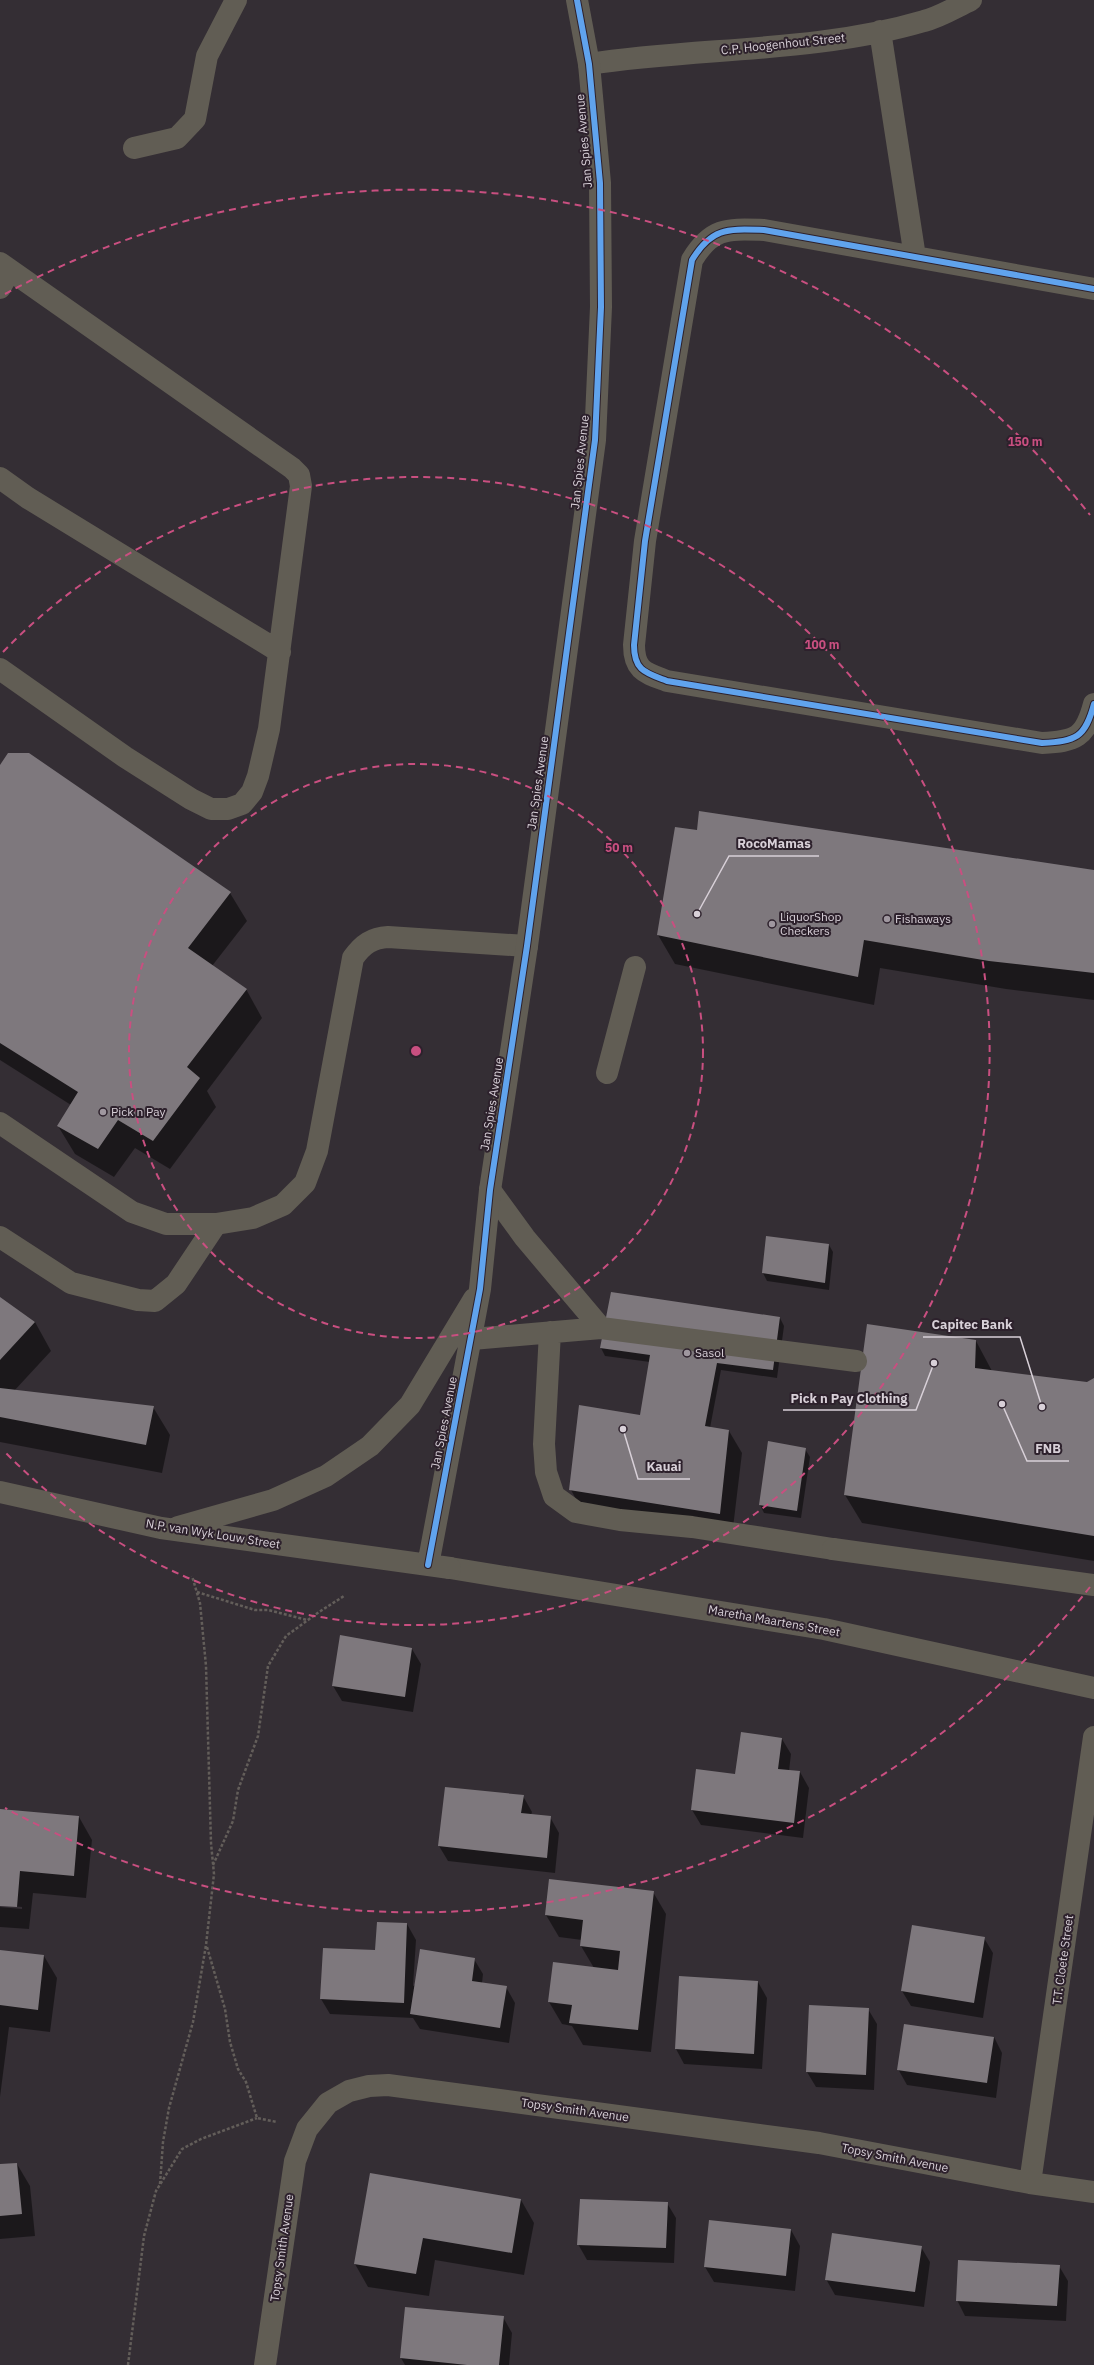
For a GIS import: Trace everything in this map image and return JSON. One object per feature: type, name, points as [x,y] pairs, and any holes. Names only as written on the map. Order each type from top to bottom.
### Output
[{"type":"street","points":[[134,148],[177,138],[195,119],[207,56],[236,0]]},
{"type":"street","name":"Jan Spies Avenue","points":[[428,1564],[472,1339],[480,1289],[490,1190],[527,946],[595,440],[601,307],[600,183],[589,64],[577,0]]},
{"type":"street","name":"C.P. Hoogenhout Street","points":[[589,64],[630,58],[830,41],[925,21],[971,0]]},
{"type":"street","points":[[880,31],[915,257]]},
{"type":"street","points":[[1094,289],[764,230],[740,229],[718,233],[702,243],[692,260],[651,510],[634,659],[646,673],[667,681],[1042,743],[1065,742],[1081,735],[1089,722],[1094,704]]},
{"type":"street","points":[[0,669],[125,757],[191,799],[211,809],[228,809],[242,804],[252,792],[258,776],[269,729],[300,498],[299,475],[292,468],[3,274]]},
{"type":"street","points":[[0,478],[28,498],[280,652]]},
{"type":"street","points":[[0,1123],[132,1212],[166,1224],[216,1224],[253,1218],[283,1205],[305,1183],[317,1151],[353,958],[360,948],[370,940],[388,937],[527,946]]},
{"type":"street","points":[[608,1073],[635,966]]},
{"type":"street","points":[[490,1190],[525,1238],[601,1328]]},
{"type":"street","points":[[0,1237],[70,1283],[138,1300],[156,1300],[176,1284],[216,1224]]},
{"type":"street","points":[[161,1528],[182,1527],[273,1500],[326,1476],[370,1446],[410,1405],[480,1289]]},
{"type":"street","points":[[472,1339],[601,1328],[856,1361]]},
{"type":"street","points":[[550,1332],[544,1444],[546,1472],[554,1496],[576,1512],[692,1527],[833,1549],[1094,1585]]},
{"type":"street","name":"N.P. van Wyk Louw Street","points":[[0,1492],[161,1528],[450,1568]]},
{"type":"street","name":"Maretha Maartens Street","points":[[450,1568],[824,1629],[1094,1688]]},
{"type":"street","name":"T.T. Cloete Street","points":[[1030,2183],[1094,1737]]},
{"type":"street","name":"Topsy Smith Avenue","points":[[266,2365],[295,2161],[307,2129],[328,2103],[349,2091],[369,2086],[388,2085],[819,2143],[1030,2183],[1094,2192]]},
{"type":"path","points":[[160,2184],[166,2122],[193,2022],[206,1945],[214,1874],[206,1666],[200,1603],[192,1576]]},
{"type":"path","points":[[196,1592],[255,1610],[268,1610],[307,1620]]},
{"type":"path","points":[[213,1865],[233,1821],[238,1790],[258,1736],[268,1666],[286,1636],[307,1620],[344,1596]]},
{"type":"path","points":[[206,1945],[225,2009],[230,2042],[236,2062],[246,2082],[257,2118]]},
{"type":"path","points":[[128,2365],[144,2236],[156,2190],[182,2149],[201,2139],[257,2118],[307,2129]]},
{"type":"building","points":[[8,753],[29,753],[231,892],[188,948],[247,989],[187,1067],[200,1078],[153,1141],[118,1120],[98,1149],[57,1126],[78,1092],[0,1043],[0,765]]},
{"type":"building","points":[[699,811],[1094,870],[1094,973],[989,961],[864,940],[858,977],[657,935],[675,827],[697,830]]},
{"type":"building","points":[[766,1236],[829,1244],[825,1283],[762,1273]]},
{"type":"building","points":[[611,1292],[780,1317],[773,1370],[717,1363],[705,1426],[729,1430],[720,1514],[569,1490],[579,1405],[640,1415],[650,1355],[600,1348]]},
{"type":"building","points":[[0,1297],[35,1322],[0,1360]]},
{"type":"building","points":[[867,1324],[976,1340],[975,1368],[1087,1382],[1094,1378],[1094,1536],[844,1495]]},
{"type":"building","points":[[0,1388],[154,1406],[146,1445],[0,1417]]},
{"type":"building","points":[[768,1441],[806,1448],[797,1511],[759,1505]]},
{"type":"building","points":[[340,1635],[412,1648],[405,1697],[332,1686]]},
{"type":"building","points":[[741,1732],[782,1738],[778,1769],[800,1771],[794,1823],[691,1810],[696,1769],[735,1774]]},
{"type":"building","points":[[445,1787],[524,1795],[521,1813],[551,1816],[547,1858],[438,1846]]},
{"type":"building","points":[[0,1809],[79,1816],[74,1876],[20,1871],[17,1907],[0,1906]]},
{"type":"building","points":[[549,1879],[654,1891],[638,2030],[569,2023],[572,2005],[548,2002],[553,1962],[618,1970],[620,1951],[580,1946],[583,1920],[545,1915]]},
{"type":"building","points":[[377,1922],[407,1923],[404,2003],[320,1999],[323,1948],[375,1950]]},
{"type":"building","points":[[912,1925],[985,1937],[974,2003],[901,1991]]},
{"type":"building","points":[[420,1949],[475,1958],[472,1981],[507,1986],[500,2028],[410,2014]]},
{"type":"building","points":[[0,1950],[44,1955],[38,2010],[0,2005]]},
{"type":"building","points":[[679,1976],[758,1981],[754,2054],[675,2049]]},
{"type":"building","points":[[809,2005],[869,2008],[866,2075],[806,2072]]},
{"type":"building","points":[[904,2024],[994,2037],[987,2083],[897,2070]]},
{"type":"building","points":[[17,2163],[22,2214],[0,2216],[0,2164]]},
{"type":"building","points":[[370,2173],[521,2199],[512,2253],[423,2238],[416,2274],[354,2264]]},
{"type":"building","points":[[580,2199],[668,2202],[666,2248],[577,2245]]},
{"type":"building","points":[[709,2220],[791,2229],[786,2276],[704,2267]]},
{"type":"building","points":[[832,2233],[922,2246],[915,2292],[825,2280]]},
{"type":"building","points":[[958,2260],[1060,2265],[1057,2306],[956,2301]]},
{"type":"building","points":[[405,2307],[504,2316],[499,2365],[467,2365],[400,2358]]},
{"type":"cycle path","points":[[428,1565],[480,1289],[490,1190],[527,946],[595,440],[601,307],[600,183],[589,64],[577,0]]},
{"type":"cycle path","points":[[1094,289],[764,230],[731,230],[722,232],[707,241],[699,249],[692,260],[645,541],[634,645],[636,660],[639,666],[647,673],[667,681],[1042,743],[1063,741],[1077,736],[1083,731],[1087,724],[1094,704]]},
{"type":"place","name":"RocoMamas","points":[[697,914]]},
{"type":"place","name":"Fishaways","points":[[887,919]]},
{"type":"place","name":"LiquorShop Checkers","points":[[772,924]]},
{"type":"place","name":"Pick n Pay","points":[[103,1112]]},
{"type":"place","name":"Sasol","points":[[687,1353]]},
{"type":"place","name":"Pick n Pay Clothing","points":[[934,1363]]},
{"type":"place","name":"FNB","points":[[1002,1404]]},
{"type":"place","name":"Capitec Bank","points":[[1042,1407]]},
{"type":"place","name":"Kauai","points":[[623,1429]]}]
